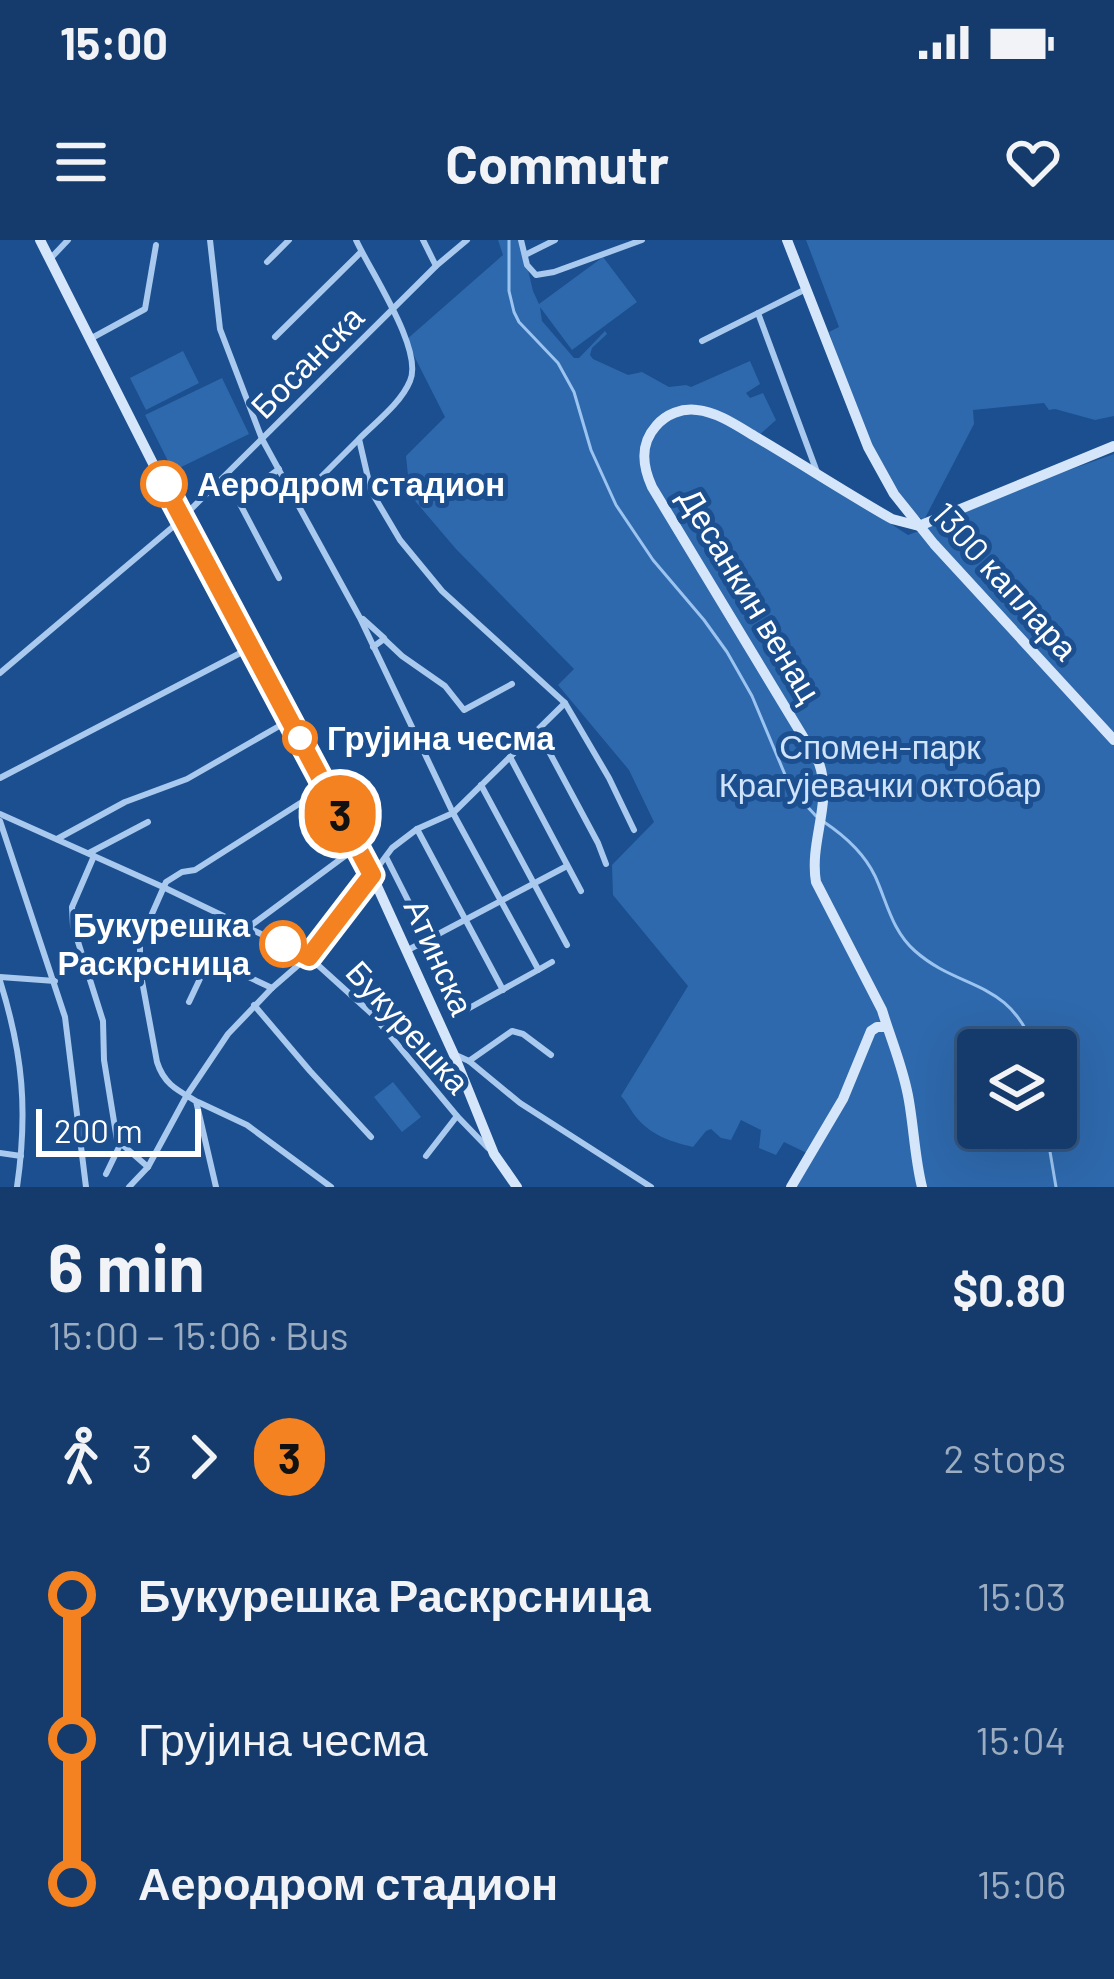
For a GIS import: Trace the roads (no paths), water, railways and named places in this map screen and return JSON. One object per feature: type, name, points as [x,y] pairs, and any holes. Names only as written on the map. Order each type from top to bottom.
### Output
[{"type":"street","name":"Атинска","points":[[40,240],[181,519],[372,875],[454,1055],[481,1132],[517,1187]]},
{"type":"street","points":[[50,259],[68,240]]},
{"type":"street","points":[[210,240],[220,328],[262,439],[360,618],[453,813],[538,970]]},
{"type":"street","points":[[267,262],[289,240]]},
{"type":"street","points":[[297,501],[402,395],[412,376],[410,350],[356,240]]},
{"type":"street","points":[[423,240],[436,266]]},
{"type":"street","name":"Босанска","points":[[0,673],[181,519],[467,240]]},
{"type":"street","points":[[521,240],[530,272],[536,275],[642,240]]},
{"type":"street","points":[[525,255],[555,240]]},
{"type":"street","points":[[788,240],[872,457],[902,516]]},
{"type":"street","points":[[91,339],[147,305],[156,244]]},
{"type":"street","points":[[275,338],[361,252]]},
{"type":"street","points":[[702,341],[807,289]]},
{"type":"street","points":[[758,313],[817,472]]},
{"type":"street","name":"Десанкин венац","points":[[902,516],[700,410],[681,410],[663,420],[651,433],[644,452],[652,487],[816,755],[825,784],[814,861],[816,882],[896,1046],[922,1187]]},
{"type":"street","points":[[359,439],[377,505],[416,562],[565,703],[634,830]]},
{"type":"street","points":[[919,526],[1114,446]]},
{"type":"street","points":[[279,469],[244,495],[240,504],[279,578]]},
{"type":"street","name":"1300 каплара","points":[[902,516],[919,526],[1114,740]]},
{"type":"street","points":[[360,618],[402,656],[446,686],[462,709],[512,684]]},
{"type":"street","points":[[373,647],[384,639]]},
{"type":"street","points":[[0,778],[250,648]]},
{"type":"street","points":[[129,1187],[148,1167],[216,1050],[254,1005],[309,957],[395,845],[453,813],[565,703]]},
{"type":"street","points":[[57,838],[125,802],[202,772],[290,720]]},
{"type":"street","points":[[538,731],[606,863]]},
{"type":"street","points":[[510,757],[580,891]]},
{"type":"street","points":[[481,784],[567,946]]},
{"type":"street","points":[[326,787],[206,863],[166,881],[138,952],[162,1076],[196,1101],[247,1125],[331,1187]]},
{"type":"street","points":[[0,818],[65,1017],[86,1187]]},
{"type":"street","name":"Букурешка","points":[[0,818],[57,838],[309,957],[372,1014],[457,1117],[481,1132]]},
{"type":"street","points":[[148,822],[92,854],[72,907],[73,926],[104,1021],[104,1060],[117,1140],[148,1167]]},
{"type":"street","points":[[417,829],[503,990]]},
{"type":"street","points":[[249,927],[357,847]]},
{"type":"street","points":[[386,856],[428,940]]},
{"type":"street","points":[[407,950],[567,866]]},
{"type":"street","points":[[189,1002],[212,960],[272,988]]},
{"type":"street","points":[[464,1011],[552,962]]},
{"type":"street","points":[[17,1187],[24,1125],[19,1055],[0,979],[55,981]]},
{"type":"street","points":[[254,1005],[371,1137]]},
{"type":"street","points":[[791,1187],[843,1099],[871,1031],[884,1027]]},
{"type":"street","points":[[469,1061],[514,1030],[551,1055]]},
{"type":"street","points":[[454,1055],[652,1187]]},
{"type":"street","points":[[196,1101],[217,1187]]},
{"type":"street","name":"Букурешка","points":[[426,1156],[457,1117]]},
{"type":"street","points":[[106,1174],[121,1143]]},
{"type":"street","points":[[0,1153],[21,1156]]},
{"type":"waterway","points":[[509,240],[514,312],[558,363],[574,392],[591,450],[616,505],[653,560],[727,652],[752,696],[791,789],[816,816]]},
{"type":"waterway","points":[[824,822],[865,860],[907,943],[932,964],[997,998],[1025,1029]]},
{"type":"waterway","points":[[1050,1149],[1056,1187]]},
{"type":"place","name":"Аеродром стадион","points":[[164,484]]},
{"type":"place","name":"Грујина чесма","points":[[300,738]]},
{"type":"place","name":"Букурешка Раскрсница","points":[[283,944]]},
{"type":"park label","name":"Спомен-парк Крагујевачки октобар","points":[[880,766]]}]
